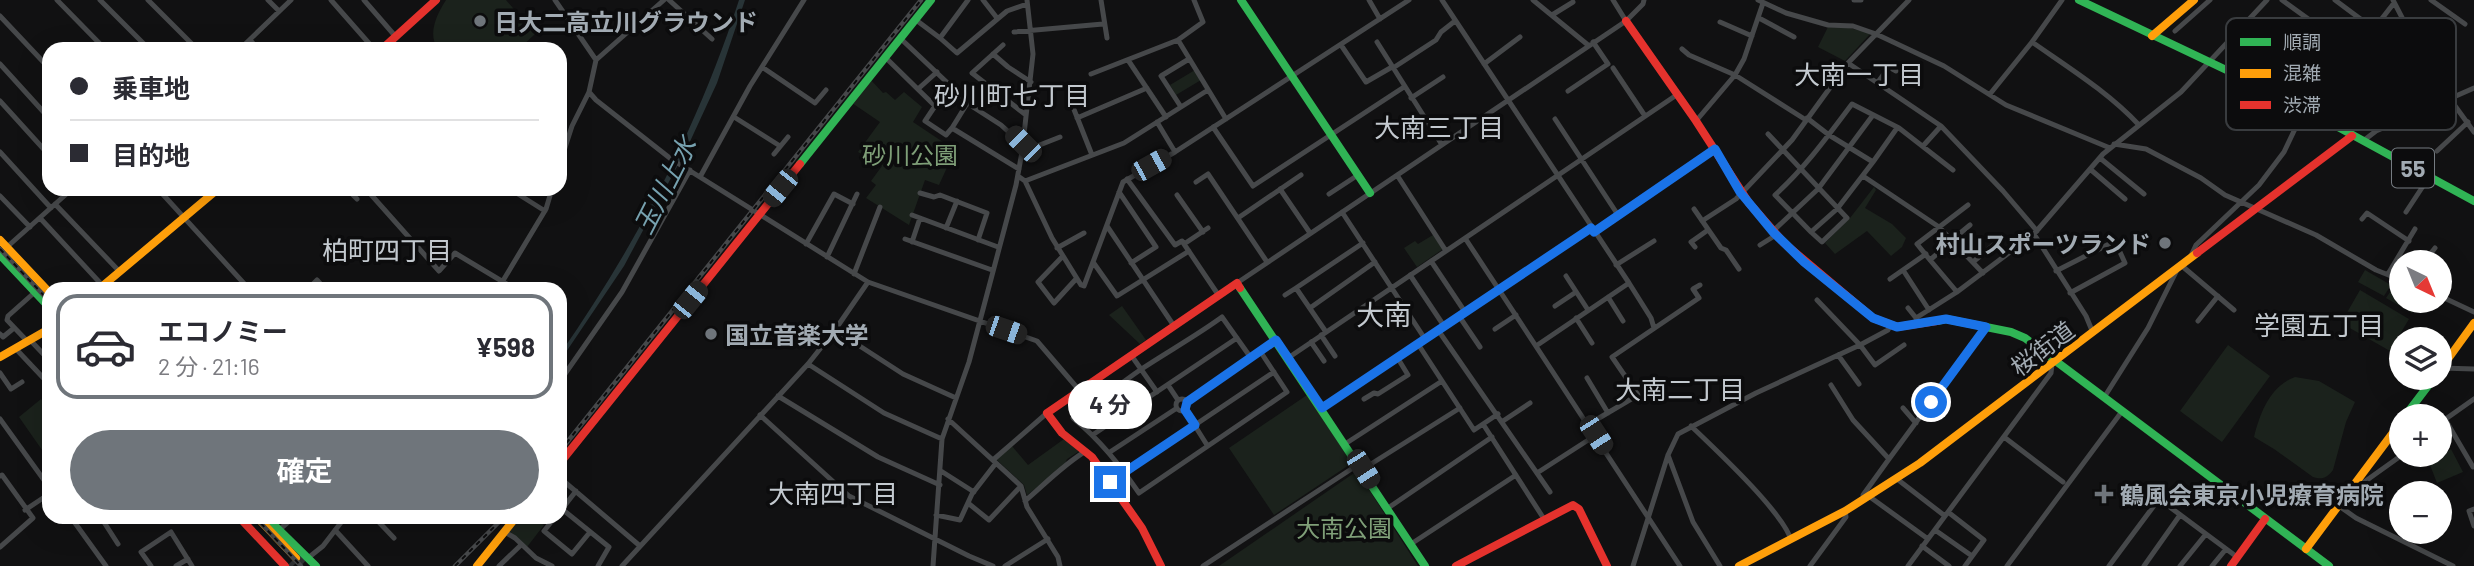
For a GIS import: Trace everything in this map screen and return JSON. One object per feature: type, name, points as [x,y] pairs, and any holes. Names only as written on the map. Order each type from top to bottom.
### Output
[{"type":"street","points":[[57,0],[98,42]]},
{"type":"street","points":[[100,0],[142,42]]},
{"type":"street","points":[[148,0],[190,42]]},
{"type":"street","points":[[268,0],[279,11]]},
{"type":"street","points":[[250,40],[291,0]]},
{"type":"street","points":[[331,0],[368,42]]},
{"type":"street","points":[[364,0],[390,42]]},
{"type":"street","points":[[393,42],[435,0]]},
{"type":"street","points":[[555,0],[596,60]]},
{"type":"street","points":[[567,141],[589,92],[596,60],[656,3],[664,0]]},
{"type":"street","points":[[669,0],[712,39]]},
{"type":"street","points":[[700,177],[762,67],[804,0]]},
{"type":"street","points":[[567,454],[931,0]]},
{"type":"street","points":[[940,37],[968,0]]},
{"type":"street","points":[[983,0],[997,18]]},
{"type":"street","points":[[1101,0],[1107,37]]},
{"type":"street","points":[[1091,74],[1178,40],[1203,22],[1194,0]]},
{"type":"street","points":[[1241,0],[1370,193]]},
{"type":"street","points":[[1369,0],[1380,19]]},
{"type":"street","points":[[952,128],[1018,173],[1025,181],[1062,257],[1076,279],[1084,286],[1123,182],[1293,77],[1409,0]]},
{"type":"street","points":[[1442,0],[1651,318],[1654,328]]},
{"type":"street","points":[[1533,0],[1591,44],[1608,64],[1568,91]]},
{"type":"street","points":[[1613,0],[1715,149],[1740,192],[1775,233],[1804,262],[1873,318],[1890,326],[1903,327],[1916,321],[2036,232],[2112,146],[2181,92],[2226,45]]},
{"type":"street","points":[[936,515],[960,520],[974,492],[995,461],[1047,413],[1626,20],[1644,0]]},
{"type":"street","points":[[1854,0],[1861,0]]},
{"type":"street","points":[[1702,221],[1736,199],[1783,149],[1848,64],[1909,0]]},
{"type":"street","points":[[1990,94],[2062,0]]},
{"type":"street","name":"55","points":[[2079,0],[2226,70]]},
{"type":"street","points":[[2152,36],[2194,0]]},
{"type":"street","points":[[2175,31],[2210,0]]},
{"type":"street","points":[[2251,18],[2267,0]]},
{"type":"street","points":[[2282,0],[2307,18]]},
{"type":"street","points":[[2336,0],[2358,18]]},
{"type":"street","points":[[2431,0],[2465,24]]},
{"type":"street","points":[[2382,18],[2394,1],[2402,18]]},
{"type":"street","points":[[916,20],[957,53],[997,18],[1027,2],[1032,54],[1031,82],[1018,173],[979,320],[942,439],[942,471],[933,566]]},
{"type":"street","points":[[1552,15],[1573,2]]},
{"type":"street","points":[[1696,121],[1735,75],[1744,59],[1759,18],[1760,2],[1828,25],[1853,26],[1876,34],[1944,66],[2006,106],[2112,146],[2146,149],[2201,178],[2225,195],[2316,235],[2376,270],[2388,274],[2415,229]]},
{"type":"street","points":[[0,16],[42,61]]},
{"type":"street","points":[[1759,18],[1794,37]]},
{"type":"street","points":[[1341,45],[1366,82],[1436,40],[1441,32],[1455,21]]},
{"type":"street","points":[[1720,22],[1752,36]]},
{"type":"street","points":[[1014,32],[1103,24]]},
{"type":"street","points":[[1484,64],[1520,37]]},
{"type":"street","points":[[900,38],[968,103],[1023,144]]},
{"type":"street","points":[[1178,40],[1226,119]]},
{"type":"street","points":[[2032,42],[2111,97],[2139,125]]},
{"type":"street","points":[[1377,43],[1442,145]]},
{"type":"street","points":[[1003,45],[972,73],[1026,115]]},
{"type":"street","points":[[1682,49],[1689,55],[1735,75],[1873,162]]},
{"type":"street","points":[[993,54],[1031,82]]},
{"type":"street","points":[[885,57],[935,106],[925,121],[946,135],[968,103]]},
{"type":"street","points":[[1181,107],[1161,76],[1189,59]]},
{"type":"street","points":[[1128,60],[1166,117]]},
{"type":"street","points":[[0,64],[42,110]]},
{"type":"street","points":[[1848,64],[1941,127],[2004,191],[2036,232],[2056,271],[2086,316],[2093,333]]},
{"type":"street","points":[[762,67],[815,103],[826,90]]},
{"type":"street","points":[[1878,82],[1889,67],[1896,71]]},
{"type":"street","points":[[1614,68],[1645,116]]},
{"type":"street","points":[[918,89],[937,72]]},
{"type":"street","points":[[1411,98],[1443,77]]},
{"type":"street","points":[[1213,127],[1253,186],[1404,87]]},
{"type":"street","points":[[1077,118],[1147,88]]},
{"type":"street","points":[[2456,96],[2474,88]]},
{"type":"street","points":[[1025,181],[1124,143],[1208,90]]},
{"type":"street","points":[[589,92],[671,159],[868,282],[1037,341],[1079,390]]},
{"type":"street","points":[[1288,358],[1678,94]]},
{"type":"street","points":[[920,105],[926,97]]},
{"type":"street","points":[[0,101],[42,147]]},
{"type":"street","points":[[1768,134],[1801,172],[1847,218],[1822,242],[1775,195],[1801,172],[1852,104],[1897,128],[1953,170]]},
{"type":"street","points":[[1073,107],[1093,155]]},
{"type":"street","points":[[2456,107],[2474,132]]},
{"type":"street","points":[[1760,245],[1818,189],[1873,115]]},
{"type":"street","points":[[734,117],[780,146]]},
{"type":"street","points":[[1555,119],[1618,215]]},
{"type":"street","points":[[1157,122],[1175,152]]},
{"type":"street","points":[[2437,151],[2468,122]]},
{"type":"street","points":[[1923,146],[1941,127]]},
{"type":"street","points":[[1811,232],[1837,209],[1897,128]]},
{"type":"street","points":[[2105,396],[2196,245],[2259,185],[2284,152],[2293,130]]},
{"type":"street","name":"55","points":[[2342,130],[2474,201]]},
{"type":"street","points":[[2363,141],[2378,130]]},
{"type":"street","name":"桜街道","points":[[1739,566],[1845,511],[1897,479],[2055,363],[2353,136]]},
{"type":"street","points":[[774,154],[788,137]]},
{"type":"street","points":[[1022,152],[1060,137]]},
{"type":"street","points":[[1322,408],[1715,149]]},
{"type":"street","points":[[0,152],[42,195]]},
{"type":"street","points":[[2100,158],[2144,194]]},
{"type":"street","points":[[2090,169],[2125,199]]},
{"type":"street","points":[[567,371],[622,292],[690,170]]},
{"type":"street","points":[[1196,182],[1208,174],[1267,262]]},
{"type":"street","points":[[1238,218],[1301,175]]},
{"type":"street","points":[[1329,194],[1358,175]]},
{"type":"street","points":[[1397,175],[1446,251]]},
{"type":"street","points":[[1863,176],[1939,227],[1983,273]]},
{"type":"street","points":[[2406,212],[2429,177]]},
{"type":"street","points":[[1127,179],[1175,245],[1182,241],[1219,296]]},
{"type":"street","points":[[1280,189],[1310,233]]},
{"type":"street","points":[[1119,192],[1156,247],[1131,263]]},
{"type":"street","points":[[920,193],[934,197],[940,195],[987,213],[978,240]]},
{"type":"street","points":[[806,244],[834,194],[853,204]]},
{"type":"street","points":[[827,257],[858,194]]},
{"type":"street","points":[[1177,195],[1205,230],[1184,244]]},
{"type":"street","points":[[0,196],[30,227]]},
{"type":"street","points":[[43,196],[120,271]]},
{"type":"street","points":[[42,300],[0,255],[64,196]]},
{"type":"street","points":[[164,196],[243,282]]},
{"type":"street","points":[[110,282],[209,196]]},
{"type":"street","points":[[354,196],[357,199]]},
{"type":"street","points":[[372,196],[439,271],[454,253],[506,282]]},
{"type":"street","points":[[521,196],[545,211]]},
{"type":"street","points":[[503,280],[545,211],[550,196]]},
{"type":"street","points":[[946,228],[957,201]]},
{"type":"street","points":[[1956,292],[1917,244],[1968,205]]},
{"type":"street","points":[[854,274],[880,207]]},
{"type":"street","points":[[1694,209],[1739,269]]},
{"type":"street","points":[[1342,212],[1393,286],[1425,339]]},
{"type":"street","points":[[2362,219],[2367,213],[2409,241]]},
{"type":"street","points":[[912,215],[998,247]]},
{"type":"street","points":[[40,218],[102,282]]},
{"type":"street","points":[[912,242],[920,218]]},
{"type":"street","points":[[1890,279],[1928,257],[1970,225]]},
{"type":"street","points":[[1107,226],[1174,326]]},
{"type":"street","points":[[1695,247],[1691,242],[1708,230]]},
{"type":"street","points":[[1057,248],[1084,233]]},
{"type":"street","points":[[1465,238],[1681,566]]},
{"type":"street","points":[[905,239],[992,270]]},
{"type":"street","points":[[0,240],[42,285]]},
{"type":"street","points":[[1616,265],[1654,241]]},
{"type":"street","points":[[2056,271],[2115,241],[2125,263],[2070,293]]},
{"type":"street","points":[[1973,262],[1997,242]]},
{"type":"street","points":[[1285,295],[1363,243]]},
{"type":"street","points":[[1093,262],[1117,296],[1189,251]]},
{"type":"street","points":[[1062,257],[1038,282],[1054,303],[1076,279]]},
{"type":"street","points":[[1431,261],[1465,312]]},
{"type":"street","points":[[1310,308],[1376,262]]},
{"type":"street","points":[[2183,265],[2234,310]]},
{"type":"street","points":[[1903,270],[1929,310]]},
{"type":"street","points":[[1410,275],[1441,328],[1550,492]]},
{"type":"street","points":[[1566,276],[1588,310]]},
{"type":"street","points":[[622,566],[808,364],[868,282]]},
{"type":"street","points":[[1237,283],[1425,566]]},
{"type":"street","points":[[1536,346],[1629,284]]},
{"type":"street","points":[[1589,424],[1637,395],[1612,357],[1699,299],[1693,289],[1700,285]]},
{"type":"street","points":[[1296,288],[1310,308],[1335,356]]},
{"type":"street","points":[[34,292],[7,320],[42,354]]},
{"type":"street","points":[[1555,306],[1576,292]]},
{"type":"street","points":[[2198,321],[2218,296]]},
{"type":"street","points":[[1608,297],[1623,321]]},
{"type":"street","points":[[1817,300],[1860,345],[1875,365],[1904,345]]},
{"type":"street","points":[[2452,302],[2474,312]]},
{"type":"street","points":[[1908,308],[1916,321]]},
{"type":"street","points":[[1495,329],[1516,315]]},
{"type":"street","points":[[1459,316],[1480,346]]},
{"type":"street","points":[[1251,358],[1222,317],[1189,341],[1141,369],[1073,418],[1094,434],[1110,452],[1139,493],[1287,392],[1260,351]]},
{"type":"street","points":[[1576,318],[1592,343]]},
{"type":"street","points":[[1916,321],[1946,319],[2018,335],[2105,396],[2329,566]]},
{"type":"street","points":[[2452,353],[2474,323]]},
{"type":"street","points":[[1633,566],[1668,455],[1678,434],[1860,345],[1888,330],[1890,326]]},
{"type":"street","points":[[1928,539],[1863,495],[1986,327]]},
{"type":"street","points":[[0,334],[3,337],[14,328]]},
{"type":"street","points":[[835,330],[903,374],[956,398]]},
{"type":"street","points":[[0,357],[42,334]]},
{"type":"street","points":[[1094,434],[1237,338]]},
{"type":"street","points":[[1185,410],[1187,402],[1276,340]]},
{"type":"street","points":[[1311,342],[1324,361]]},
{"type":"street","points":[[1418,344],[1474,430],[1498,414]]},
{"type":"street","points":[[16,349],[42,377]]},
{"type":"street","points":[[1131,355],[1157,392]]},
{"type":"street","points":[[1838,355],[1859,384]]},
{"type":"street","points":[[1364,399],[1374,393],[1378,394],[1408,375],[1397,357]]},
{"type":"street","points":[[1908,566],[2051,373],[2055,363]]},
{"type":"street","points":[[808,364],[884,413],[942,439]]},
{"type":"street","points":[[2452,369],[2474,369]]},
{"type":"street","points":[[1110,482],[1274,372]]},
{"type":"street","points":[[0,373],[11,389],[22,382]]},
{"type":"street","points":[[1587,378],[1608,413]]},
{"type":"street","points":[[1345,444],[1442,381]]},
{"type":"street","points":[[1168,385],[1178,400],[1177,408]]},
{"type":"street","points":[[1831,385],[1853,420],[1889,459]]},
{"type":"street","points":[[2414,404],[2425,390]]},
{"type":"street","points":[[778,396],[877,457],[940,485]]},
{"type":"street","points":[[2452,414],[2474,399]]},
{"type":"street","points":[[1178,400],[1187,402]]},
{"type":"street","points":[[1503,421],[1530,403]]},
{"type":"street","points":[[1110,452],[1177,408],[1185,410],[1207,445]]},
{"type":"street","points":[[1203,566],[1460,408]]},
{"type":"street","points":[[1903,408],[1916,423]]},
{"type":"street","points":[[2007,566],[2123,410]]},
{"type":"street","points":[[1047,413],[1062,433],[1086,451],[1110,482],[1142,528],[1161,566]]},
{"type":"street","points":[[760,415],[849,496],[993,566]]},
{"type":"street","points":[[0,419],[42,477]]},
{"type":"street","points":[[948,419],[1021,485],[1025,501],[1058,557],[1060,566]]},
{"type":"street","points":[[1483,424],[1544,519]]},
{"type":"street","points":[[1691,426],[1756,492],[1783,525],[1791,540]]},
{"type":"street","points":[[1538,473],[1596,435]]},
{"type":"street","points":[[2452,436],[2473,467]]},
{"type":"street","points":[[1388,508],[1492,437]]},
{"type":"street","points":[[2004,437],[2063,482]]},
{"type":"street","points":[[2306,549],[2389,438]]},
{"type":"street","points":[[1025,501],[1064,469],[1068,462],[1086,451]]},
{"type":"street","points":[[1668,455],[1693,522],[1720,566]]},
{"type":"street","points":[[2354,485],[2360,485],[2389,464]]},
{"type":"street","points":[[942,471],[974,492]]},
{"type":"street","points":[[0,476],[2,475],[33,518],[0,547]]},
{"type":"street","points":[[1411,544],[1516,475]]},
{"type":"street","points":[[1897,479],[1984,540],[1965,566]]},
{"type":"street","points":[[567,484],[640,546]]},
{"type":"street","points":[[968,503],[989,520],[1021,485]]},
{"type":"street","points":[[567,502],[576,491]]},
{"type":"street","points":[[25,510],[42,499]]},
{"type":"street","points":[[2109,566],[2159,499],[2237,557]]},
{"type":"street","points":[[1456,566],[1570,505],[1578,507],[1607,566]]},
{"type":"street","points":[[2339,506],[2389,534]]},
{"type":"street","points":[[2474,509],[2469,511],[2474,526]]},
{"type":"street","points":[[1820,566],[1812,564],[1846,517],[1845,511]]},
{"type":"street","points":[[567,515],[609,547],[598,566]]},
{"type":"street","points":[[2144,566],[2180,515]]},
{"type":"street","points":[[2231,566],[2265,519]]},
{"type":"street","points":[[76,524],[106,566]]},
{"type":"street","points":[[105,524],[118,544]]},
{"type":"street","points":[[247,524],[285,563]]},
{"type":"street","points":[[252,524],[285,563]]},
{"type":"street","points":[[262,524],[285,563]]},
{"type":"street","points":[[273,524],[316,566]]},
{"type":"street","points":[[279,530],[286,524]]},
{"type":"street","points":[[307,558],[323,546],[340,524]]},
{"type":"street","points":[[381,524],[394,538]]},
{"type":"street","points":[[477,566],[511,524]]},
{"type":"street","points":[[550,524],[544,531],[572,554],[590,532]]},
{"type":"street","points":[[335,530],[368,566]]},
{"type":"street","points":[[1935,530],[1972,556]]},
{"type":"street","points":[[151,566],[141,552],[171,532],[192,566]]},
{"type":"street","points":[[505,532],[547,565]]},
{"type":"street","points":[[2180,566],[2207,534]]},
{"type":"street","points":[[1005,566],[1048,539]]},
{"type":"street","points":[[2409,544],[2453,566]]},
{"type":"street","points":[[499,566],[521,545]]},
{"type":"street","points":[[1923,546],[1949,566]]},
{"type":"street","points":[[2212,566],[2226,549]]},
{"type":"street","points":[[176,566],[188,559]]},
{"type":"green space","name":"日大二高立川グラウンド","points":[[446,0],[506,0],[535,34],[526,42],[435,42],[433,31]]},
{"type":"green space","points":[[1828,27],[1871,33],[1845,61],[1818,47]]},
{"type":"green space","points":[[1195,70],[1201,80],[1176,95],[1170,85]]},
{"type":"green space","name":"砂川公園","points":[[870,79],[883,93],[886,92],[895,100],[904,92],[922,107],[913,122],[955,150],[939,185],[925,180],[909,225],[866,198],[876,185],[871,181],[882,166],[858,152],[880,122],[852,103]]},
{"type":"green space","points":[[1874,187],[1876,190],[1865,208],[1892,224],[1906,238],[1902,247],[1891,256],[1867,231],[1835,254],[1825,243],[1850,218]]},
{"type":"green space","points":[[1433,235],[1443,249],[1417,267],[1404,248]]},
{"type":"green space","points":[[2365,270],[2389,284],[2389,288],[2384,296],[2358,282]]},
{"type":"green space","points":[[2360,290],[2389,307],[2389,313],[2399,313],[2409,319],[2404,327],[2389,327],[2389,350],[2341,323]]},
{"type":"green space","points":[[1122,306],[1146,340],[1140,344],[1109,315]]},
{"type":"green space","points":[[2228,345],[2270,376],[2222,442],[2180,411]]},
{"type":"green space","points":[[2295,377],[2319,381],[2355,402],[2346,422],[2333,470],[2324,478],[2313,477],[2254,437],[2267,401],[2286,381]]},
{"type":"green space","points":[[1307,395],[1352,463],[1274,515],[1229,448]]},
{"type":"green space","points":[[41,399],[42,450],[19,417]]},
{"type":"green space","points":[[1064,439],[1081,450],[1067,459],[1063,468],[1027,495],[1024,485],[996,459],[1012,446],[1028,465]]},
{"type":"green space","points":[[2452,451],[2463,472],[2436,481],[2431,467],[2452,467]]},
{"type":"green space","name":"大南公園","points":[[1357,471],[1418,566],[1219,566]]},
{"type":"green space","points":[[515,524],[544,525],[527,547],[509,531]]},
{"type":"water","name":"玉川上水","points":[[739,0],[745,0],[717,83],[687,148],[624,266],[567,351],[567,344],[614,271],[663,184],[723,47]]},
{"type":"tunnel","points":[[296,558],[305,566]]},
{"type":"tunnel","points":[[290,563],[293,566]]},
{"type":"railway","points":[[567,442],[921,0]]},
{"type":"railway","points":[[0,249],[42,294]]},
{"type":"railway","points":[[262,524],[301,566]]},
{"type":"railway","points":[[455,566],[497,524]]},
{"type":"traffic: fast","points":[[800,164],[931,0]]},
{"type":"traffic: fast","points":[[1241,0],[1370,193]]},
{"type":"traffic: fast","points":[[2079,0],[2226,70]]},
{"type":"traffic: fast","points":[[2343,130],[2474,201]]},
{"type":"traffic: fast","points":[[0,255],[42,300]]},
{"type":"traffic: fast","points":[[1240,288],[1425,566]]},
{"type":"traffic: fast","points":[[1937,321],[1946,319],[2011,332],[2025,338],[2329,566]]},
{"type":"traffic: fast","points":[[2414,404],[2425,390]]},
{"type":"traffic: fast","points":[[273,524],[316,566]]},
{"type":"traffic: slow","points":[[2152,36],[2194,0]]},
{"type":"traffic: slow","points":[[107,282],[210,196]]},
{"type":"traffic: slow","points":[[0,240],[42,285]]},
{"type":"traffic: slow","points":[[1739,566],[1845,511],[1920,463],[2197,253]]},
{"type":"traffic: slow","points":[[2452,353],[2474,323]]},
{"type":"traffic: slow","points":[[0,357],[42,333]]},
{"type":"traffic: slow","points":[[2306,549],[2389,438]]},
{"type":"traffic: slow","points":[[264,524],[296,558]]},
{"type":"traffic: slow","points":[[477,566],[511,524]]},
{"type":"traffic: jam","points":[[390,42],[436,0]]},
{"type":"traffic: jam","points":[[1626,21],[1749,203],[1784,243],[1873,318],[1897,327],[1937,321]]},
{"type":"traffic: jam","points":[[2197,253],[2352,136]]},
{"type":"traffic: jam","points":[[567,454],[800,164]]},
{"type":"traffic: jam","points":[[1161,566],[1142,528],[1092,457],[1062,433],[1047,413],[1237,283],[1240,288]]},
{"type":"traffic: jam","points":[[1456,566],[1573,505],[1579,509],[1607,566]]},
{"type":"traffic: jam","points":[[2231,566],[2265,519]]},
{"type":"traffic: jam","points":[[246,524],[285,566]]},
{"type":"place","name":"日大二高立川グラウンド","points":[[480,21]]},
{"type":"place","name":"村山スポーツランド","points":[[2165,243]]},
{"type":"place","name":"国立音楽大学","points":[[711,334]]},
{"type":"place","name":"鶴風会東京小児療育病院","points":[[2104,494]]},
{"type":"district","name":"大南一丁目","points":[[1859,73]]},
{"type":"district","name":"砂川町七丁目","points":[[1012,94]]},
{"type":"district","name":"大南三丁目","points":[[1439,126]]},
{"type":"district","name":"柏町四丁目","points":[[387,249]]},
{"type":"district","name":"大南","points":[[1384,314]]},
{"type":"district","name":"学園五丁目","points":[[2319,324]]},
{"type":"district","name":"大南二丁目","points":[[1680,388]]},
{"type":"district","name":"大南四丁目","points":[[833,492]]},
{"type":"route","points":[[1110,482],[1195,425],[1185,410],[1187,402],[1276,340],[1322,408],[1591,228],[1594,232],[1715,149],[1740,192],[1773,232],[1804,262],[1873,318],[1897,327],[1946,319],[1986,327],[1931,402]]}]
